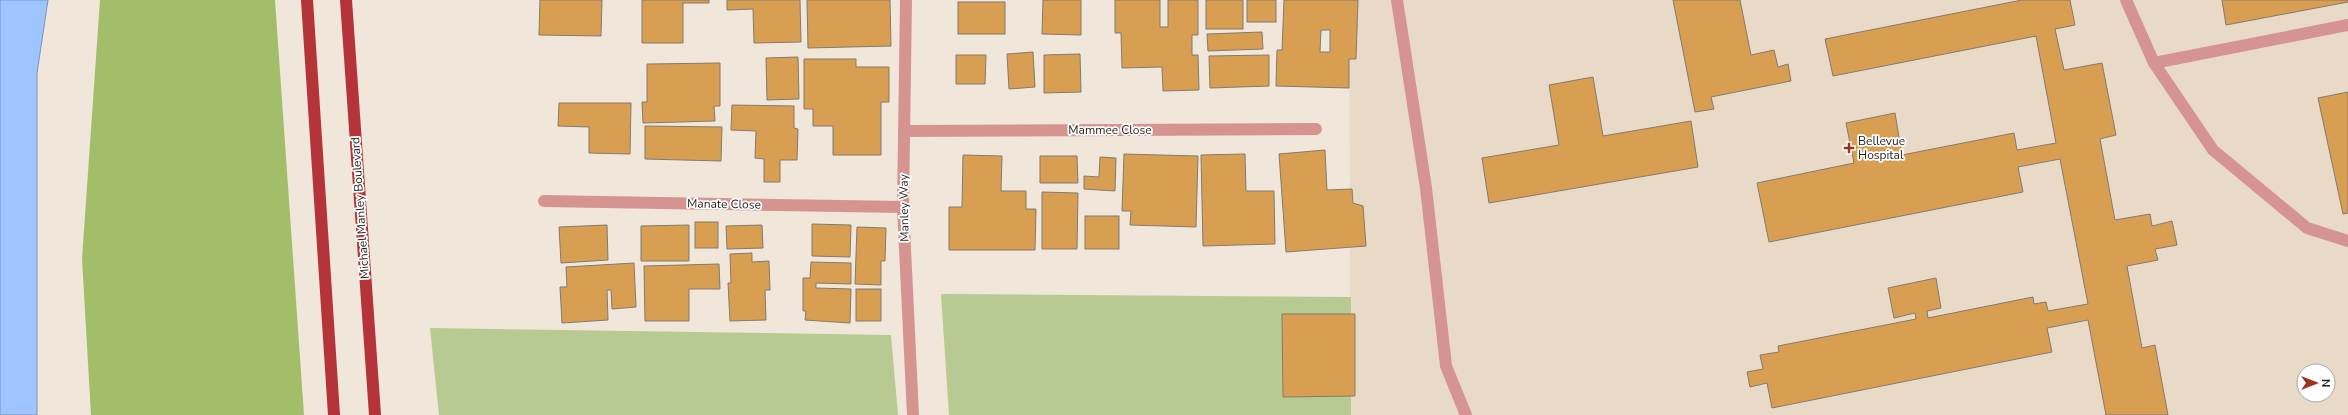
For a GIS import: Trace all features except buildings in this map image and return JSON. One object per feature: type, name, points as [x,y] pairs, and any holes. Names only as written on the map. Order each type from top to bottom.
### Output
[{"type":"highway","points":[[307,0],[334,415]]},
{"type":"highway","name":"Michael Manley Boulevard","points":[[346,0],[375,415]]},
{"type":"street","name":"Manley Way","points":[[906,0],[903,207],[913,415]]},
{"type":"street","points":[[1397,0],[1426,188],[1446,366],[1466,415]]},
{"type":"street","points":[[2126,0],[2154,63],[2213,150],[2307,228],[2348,241]]},
{"type":"street","points":[[2154,63],[2348,25]]},
{"type":"street","name":"Mammee Close","points":[[904,131],[1316,129]]},
{"type":"street","name":"Manate Close","points":[[544,201],[903,207]]},
{"type":"shaded area","name":"Bellevue Hospital","points":[[1349,0],[2348,0],[2348,415],[1351,415]]},
{"type":"green space","points":[[100,0],[275,0],[304,415],[91,415],[82,259]]},
{"type":"green space","points":[[941,294],[1351,297],[1351,415],[949,415]]},
{"type":"green space","points":[[430,328],[891,335],[898,415],[439,415]]},
{"type":"water","points":[[0,0],[48,0],[37,73],[37,415],[0,415]]},
{"type":"place","name":"Bellevue Hospital","points":[[1849,148]]}]
